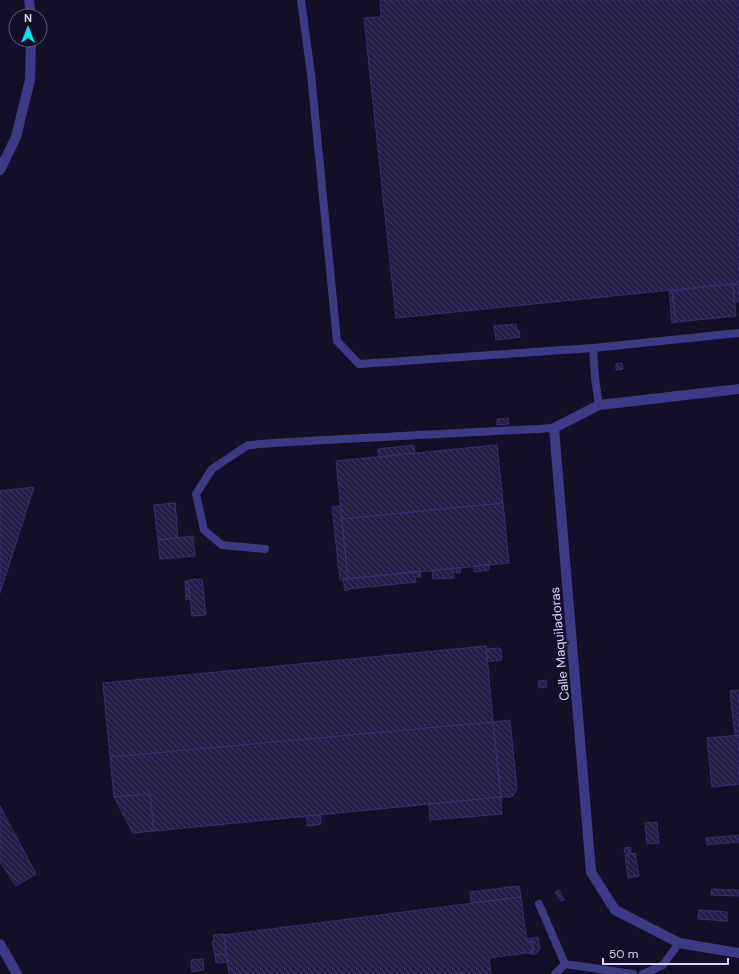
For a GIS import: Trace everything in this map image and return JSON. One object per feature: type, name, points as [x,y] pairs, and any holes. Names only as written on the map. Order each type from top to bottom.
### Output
[{"type":"street","points":[[0,170],[16,137],[30,80],[31,48]]},
{"type":"street","points":[[554,428],[599,405],[739,389]]},
{"type":"street","name":"Calle Maquiladoras","points":[[554,428],[591,872],[615,910],[679,943],[739,953]]},
{"type":"street","points":[[0,944],[17,974]]},
{"type":"lane","points":[[301,0],[311,74],[337,341],[359,364],[593,348],[739,333]]},
{"type":"lane","points":[[593,348],[599,405]]},
{"type":"lane","points":[[265,549],[222,545],[204,530],[196,494],[212,469],[248,445],[554,428]]},
{"type":"lane","points":[[539,904],[565,964]]},
{"type":"lane","points":[[642,974],[663,965],[679,943]]},
{"type":"lane","points":[[555,974],[565,964]]},
{"type":"lane","points":[[565,964],[633,974]]},
{"type":"building","points":[[380,0],[739,0],[739,283],[396,318],[364,18],[381,17]]},
{"type":"building","points":[[733,284],[736,316],[676,322],[672,291]]},
{"type":"building","points":[[733,284],[739,284],[739,302],[734,302]]},
{"type":"building","points":[[669,291],[672,291],[676,322],[672,323]]},
{"type":"building","points":[[516,324],[520,337],[496,340],[494,326]]},
{"type":"building","points":[[622,363],[623,369],[616,370],[616,364]]},
{"type":"building","points":[[508,418],[509,424],[497,425],[497,419]]},
{"type":"building","points":[[414,445],[415,453],[379,457],[378,449]]},
{"type":"building","points":[[497,445],[503,503],[342,519],[336,461]]},
{"type":"building","points":[[34,487],[0,593],[0,491]]},
{"type":"building","points":[[175,503],[178,538],[158,540],[154,505]]},
{"type":"building","points":[[503,503],[509,563],[348,579],[342,519]]},
{"type":"building","points":[[340,506],[348,579],[340,580],[332,507]]},
{"type":"building","points":[[193,536],[195,556],[160,559],[158,540]]},
{"type":"building","points":[[489,564],[489,570],[474,572],[474,566]]},
{"type":"building","points":[[453,568],[454,578],[433,579],[432,570]]},
{"type":"building","points":[[456,568],[461,568],[460,573],[456,573]]},
{"type":"building","points":[[420,571],[421,577],[415,577],[416,582],[348,589],[349,590],[345,591],[343,579]]},
{"type":"building","points":[[202,579],[206,615],[192,616],[188,580]]},
{"type":"building","points":[[185,581],[188,581],[190,599],[186,600]]},
{"type":"building","points":[[486,646],[493,722],[110,757],[103,683]]},
{"type":"building","points":[[486,649],[501,649],[502,660],[487,662]]},
{"type":"building","points":[[546,680],[547,687],[539,688],[538,681]]},
{"type":"building","points":[[739,690],[739,735],[735,736],[730,691]]},
{"type":"building","points":[[510,720],[517,789],[512,797],[501,797],[493,722]]},
{"type":"building","points":[[493,722],[501,797],[154,831],[150,794],[114,797],[110,757]]},
{"type":"building","points":[[739,735],[739,784],[712,787],[707,738]]},
{"type":"building","points":[[150,794],[154,831],[133,833],[114,797]]},
{"type":"building","points":[[501,797],[502,814],[430,820],[429,804]]},
{"type":"building","points":[[0,806],[36,874],[16,886],[0,862]]},
{"type":"building","points":[[320,815],[321,824],[308,826],[306,816]]},
{"type":"building","points":[[657,822],[659,843],[647,844],[645,823]]},
{"type":"building","points":[[739,835],[739,842],[707,845],[706,838]]},
{"type":"building","points":[[630,847],[631,853],[625,853],[624,848]]},
{"type":"building","points":[[635,853],[639,876],[628,878],[625,855]]},
{"type":"building","points":[[519,886],[521,897],[471,903],[470,892]]},
{"type":"building","points":[[712,889],[739,890],[739,896],[711,895]]},
{"type":"building","points":[[559,890],[564,900],[561,901],[555,892]]},
{"type":"building","points":[[521,897],[527,942],[532,941],[533,952],[489,958],[491,974],[229,974],[224,935]]},
{"type":"building","points":[[699,910],[727,912],[727,921],[698,919]]},
{"type":"building","points":[[224,934],[226,954],[215,955],[212,942],[214,942],[213,935]]},
{"type":"building","points":[[538,937],[540,948],[538,952],[535,954],[529,954],[529,952],[533,952],[532,941],[527,942],[526,939]]},
{"type":"building","points":[[226,954],[227,962],[216,963],[215,955]]},
{"type":"building","points":[[203,959],[204,970],[192,972],[191,960]]}]
